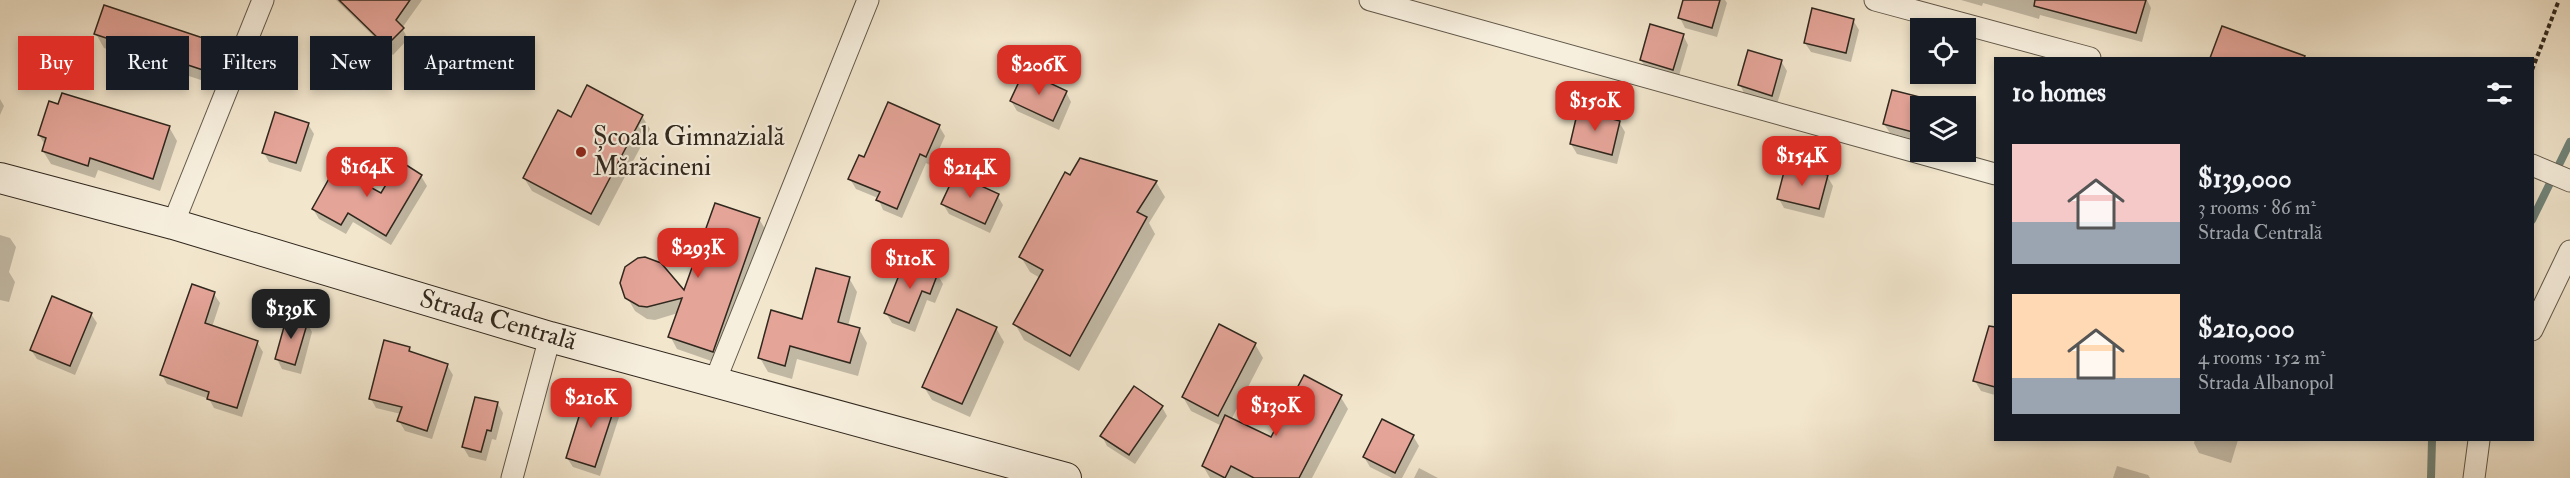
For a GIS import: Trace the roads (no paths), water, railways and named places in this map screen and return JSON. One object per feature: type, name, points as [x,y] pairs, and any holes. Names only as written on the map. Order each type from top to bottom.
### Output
[{"type":"main road","name":"Strada Centrală","points":[[0,178],[173,224],[550,337],[1066,478]]},
{"type":"street","points":[[173,224],[263,0]]},
{"type":"street","points":[[716,381],[868,0]]},
{"type":"street","points":[[1370,0],[1994,174]]},
{"type":"street","points":[[1875,0],[2086,57]]},
{"type":"street","points":[[2534,166],[2570,182]]},
{"type":"street","points":[[2534,326],[2570,251]]},
{"type":"street","points":[[512,478],[550,337]]},
{"type":"street","points":[[2474,478],[2480,441]]},
{"type":"waterway","points":[[2534,216],[2570,142]]},
{"type":"waterway","points":[[2431,478],[2432,441]]},
{"type":"place","name":"Școala Gimnazială Mărăcineni","points":[[581,152]]}]
